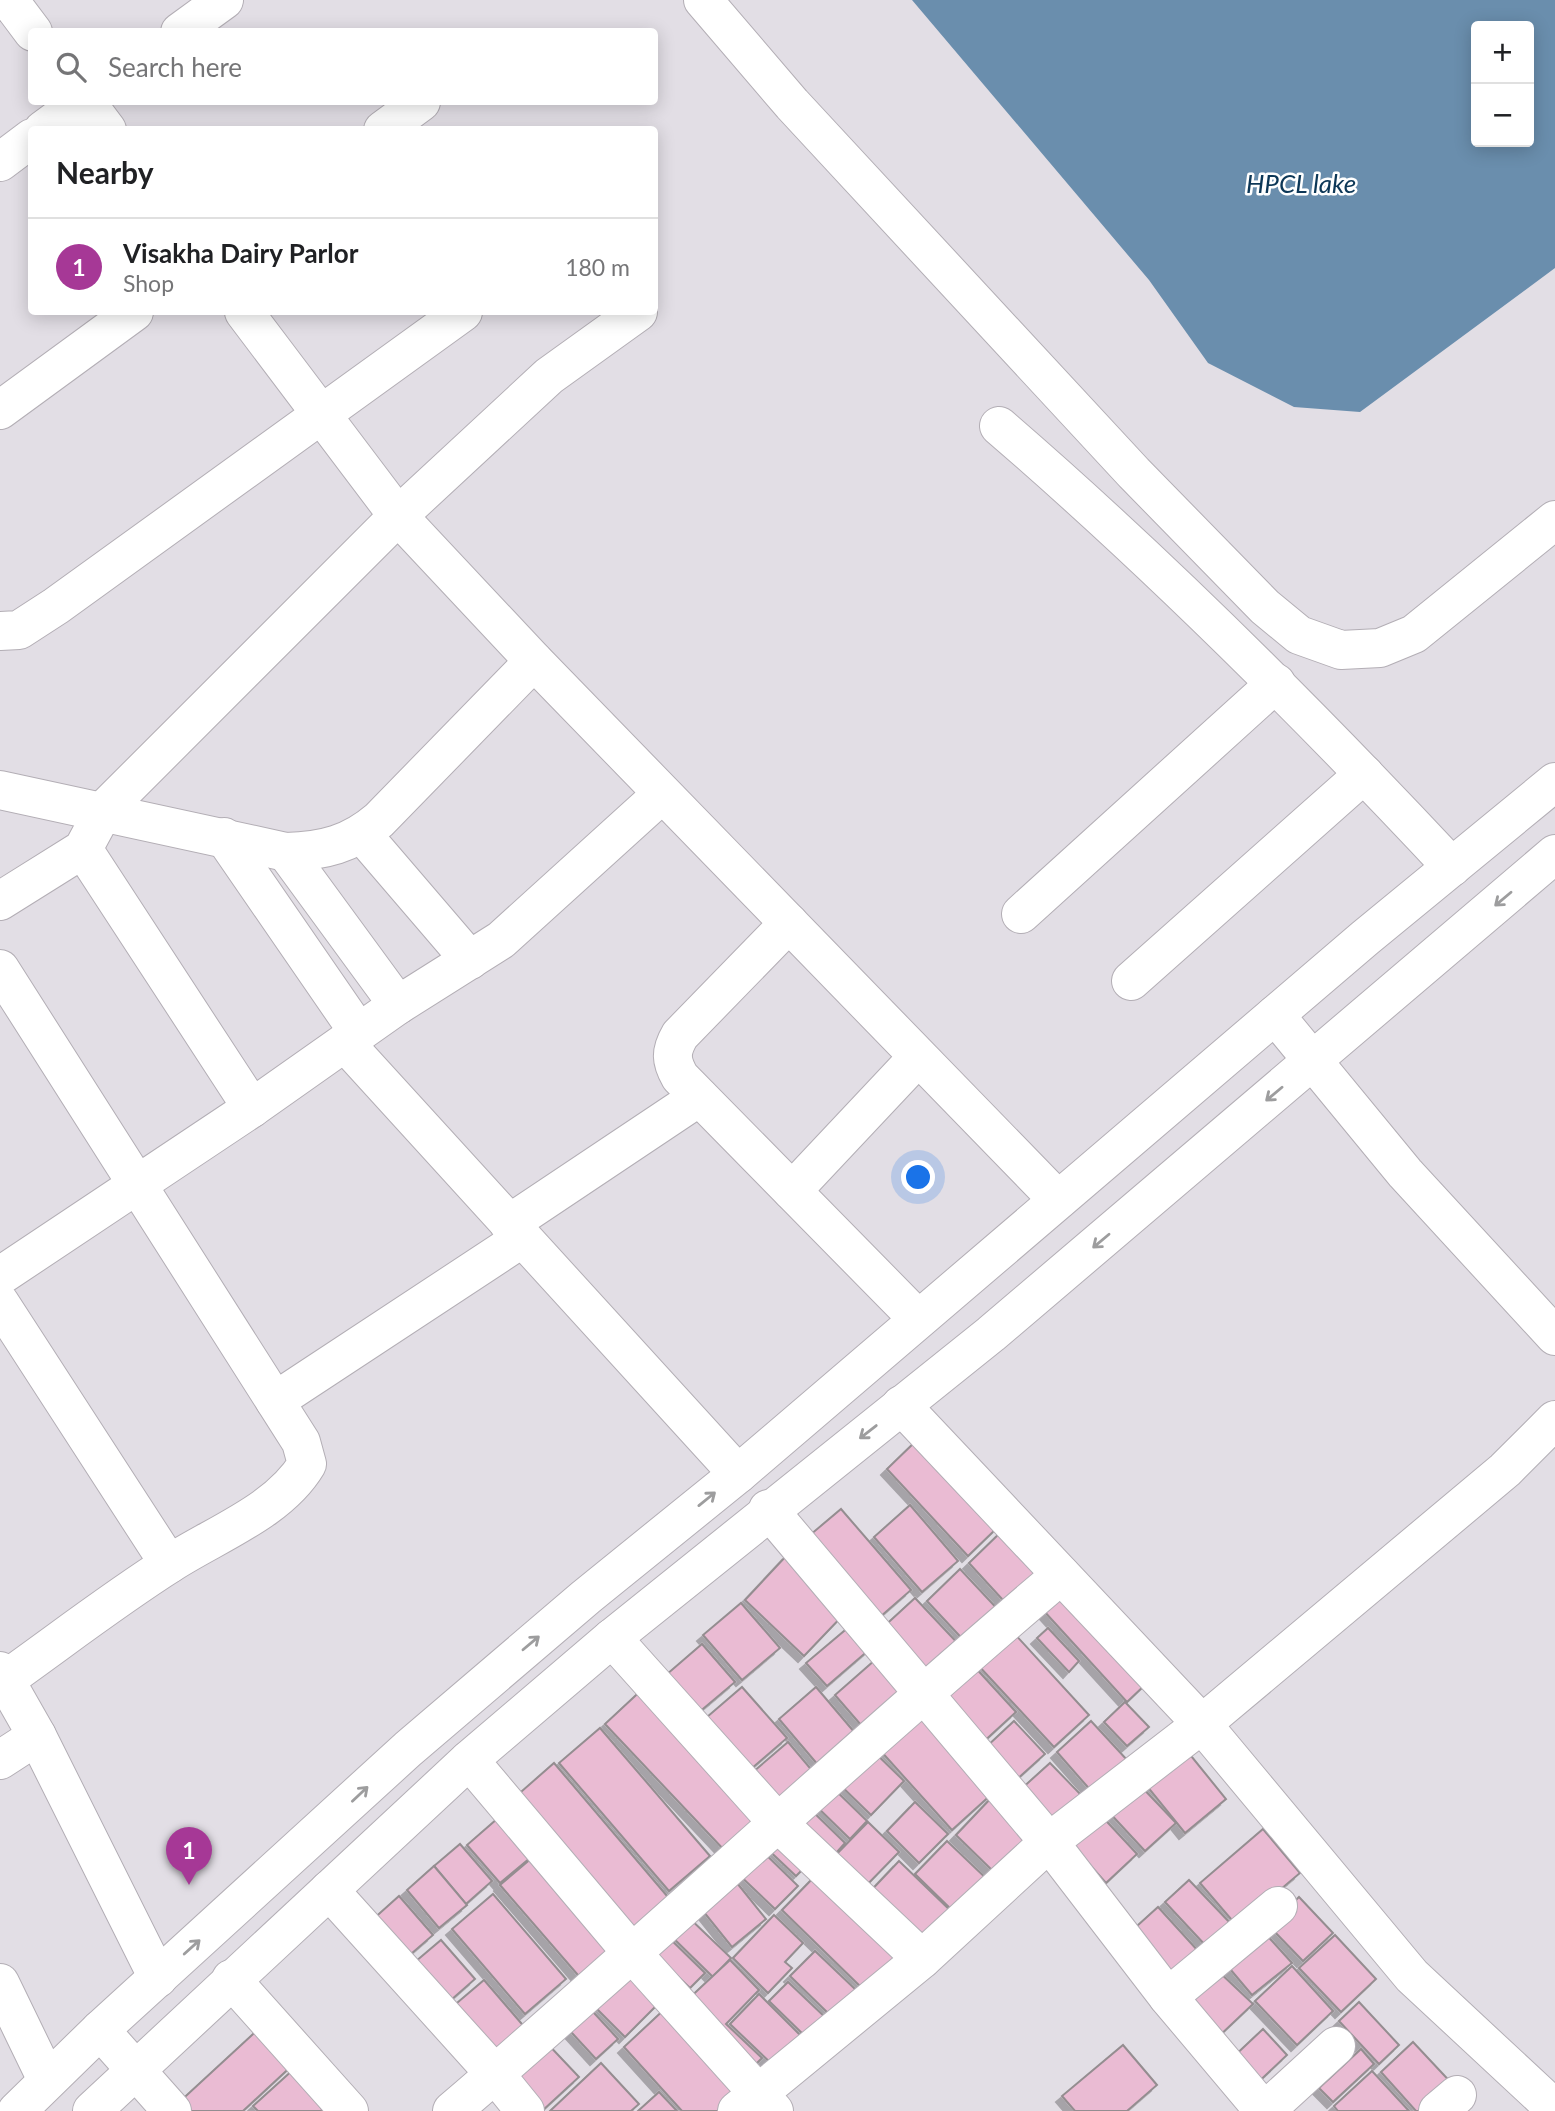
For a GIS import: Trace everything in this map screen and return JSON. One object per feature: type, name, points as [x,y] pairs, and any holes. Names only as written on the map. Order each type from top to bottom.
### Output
[{"type":"street","points":[[186,28],[224,0]]},
{"type":"street","points":[[703,0],[792,104],[1125,463],[1265,607],[1298,635],[1341,650],[1380,648],[1414,634],[1555,520]]},
{"type":"street","points":[[48,126],[76,105]]},
{"type":"street","points":[[88,105],[104,126]]},
{"type":"street","points":[[388,126],[417,105]]},
{"type":"street","points":[[0,162],[28,141]]},
{"type":"street","points":[[0,410],[130,315]]},
{"type":"street","points":[[246,315],[398,516],[534,661],[1058,1200]]},
{"type":"street","points":[[0,631],[19,630],[56,606],[459,315]]},
{"type":"street","points":[[0,901],[83,849],[104,810],[398,516],[549,376],[634,315]]},
{"type":"street","points":[[999,426],[1097,510],[1276,683],[1452,867]]},
{"type":"street","points":[[0,790],[104,810],[286,852],[332,848],[362,835],[534,661]]},
{"type":"street","points":[[1021,914],[1276,683]]},
{"type":"street","points":[[1131,981],[1364,774]]},
{"type":"street","points":[[17,2111],[100,2030],[408,1749],[586,1597],[738,1474],[1275,1015],[1555,782]]},
{"type":"street","points":[[0,1276],[252,1108],[398,1005],[517,928],[662,793]]},
{"type":"street","points":[[362,835],[470,960]]},
{"type":"street","points":[[224,837],[352,1038],[515,1232],[738,1474]]},
{"type":"street","points":[[83,849],[252,1108]]},
{"type":"street","points":[[286,852],[398,1005]]},
{"type":"street","points":[[92,2111],[469,1760],[768,1510],[991,1334],[1555,854]]},
{"type":"street","points":[[789,923],[680,1035],[673,1047],[672,1063],[680,1077],[699,1097],[918,1320]]},
{"type":"street","points":[[0,969],[301,1442],[307,1464],[295,1483],[272,1502],[169,1564],[2,1675],[37,1736],[158,1978]]},
{"type":"street","points":[[1275,1015],[1449,1223],[1555,1335]]},
{"type":"street","points":[[792,1191],[918,1057]]},
{"type":"street","points":[[275,1401],[515,1232],[699,1097]]},
{"type":"street","points":[[0,1303],[169,1564]]},
{"type":"street","points":[[901,1405],[1202,1724],[1255,1784],[1372,1932],[1412,1976],[1555,2109]]},
{"type":"street","points":[[469,1760],[757,2105],[1049,1842],[1202,1724],[1505,1470],[1555,1420]]},
{"type":"street","points":[[768,1510],[1049,1842],[1168,1997],[1264,2111],[1336,2046]]},
{"type":"street","points":[[452,2111],[921,1693],[1061,1575]]},
{"type":"street","points":[[612,1638],[778,1823],[922,1959]]},
{"type":"street","points":[[0,1760],[37,1736]]},
{"type":"street","points":[[329,1890],[495,2074],[525,2111]]},
{"type":"street","points":[[1168,1997],[1278,1906]]},
{"type":"street","points":[[231,1979],[349,2111]]},
{"type":"street","points":[[0,1983],[47,2080]]},
{"type":"street","points":[[100,2030],[172,2111]]},
{"type":"water","name":"HPCL lake","points":[[912,0],[1555,0],[1555,268],[1360,412],[1294,407],[1208,363],[1149,280]]},
{"type":"building","points":[[917,1440],[998,1527],[968,1556],[887,1469]]},
{"type":"building","points":[[910,1505],[958,1561],[922,1592],[874,1537]]},
{"type":"building","points":[[841,1509],[911,1590],[880,1617],[810,1535]]},
{"type":"building","points":[[1003,1530],[1047,1578],[1013,1611],[969,1563]]},
{"type":"building","points":[[788,1554],[847,1611],[804,1656],[745,1600]]},
{"type":"building","points":[[960,1569],[1004,1616],[970,1647],[927,1601]]},
{"type":"building","points":[[1063,1592],[1147,1683],[1127,1702],[1043,1610]]},
{"type":"building","points":[[915,1598],[964,1650],[928,1684],[879,1631]]},
{"type":"building","points":[[741,1603],[780,1648],[742,1680],[703,1635]]},
{"type":"building","points":[[850,1626],[870,1649],[827,1686],[806,1663]]},
{"type":"building","points":[[1048,1628],[1079,1661],[1069,1672],[1037,1638]]},
{"type":"building","points":[[1012,1631],[1089,1715],[1054,1747],[977,1664]]},
{"type":"building","points":[[702,1644],[735,1682],[691,1719],[659,1681]]},
{"type":"building","points":[[875,1660],[901,1691],[861,1725],[835,1695]]},
{"type":"building","points":[[972,1664],[1016,1712],[980,1745],[936,1698]]},
{"type":"building","points":[[648,1684],[768,1813],[726,1852],[605,1724]]},
{"type":"building","points":[[742,1687],[787,1738],[744,1775],[700,1723]]},
{"type":"building","points":[[816,1687],[861,1740],[824,1772],[779,1719]]},
{"type":"building","points":[[1125,1702],[1149,1727],[1127,1746],[1104,1722]]},
{"type":"building","points":[[921,1711],[994,1792],[952,1830],[879,1749]]},
{"type":"building","points":[[1014,1721],[1045,1754],[1014,1782],[984,1749]]},
{"type":"building","points":[[1091,1721],[1128,1761],[1093,1793],[1057,1752]]},
{"type":"building","points":[[600,1728],[710,1856],[669,1891],[559,1763]]},
{"type":"building","points":[[788,1742],[820,1780],[785,1810],[753,1772]]},
{"type":"building","points":[[868,1746],[904,1781],[871,1815],[835,1780]]},
{"type":"building","points":[[1183,1746],[1226,1799],[1185,1833],[1142,1780]]},
{"type":"building","points":[[554,1763],[673,1903],[634,1937],[514,1798]]},
{"type":"building","points":[[1050,1763],[1084,1798],[1055,1826],[1020,1790]]},
{"type":"building","points":[[1136,1781],[1176,1823],[1145,1851],[1106,1809]]},
{"type":"building","points":[[829,1784],[867,1821],[850,1839],[812,1802]]},
{"type":"building","points":[[993,1796],[1035,1835],[997,1875],[956,1835]]},
{"type":"building","points":[[915,1802],[948,1834],[919,1863],[887,1831]]},
{"type":"building","points":[[807,1806],[845,1843],[829,1861],[790,1823]]},
{"type":"building","points":[[1096,1810],[1137,1854],[1106,1883],[1066,1838]]},
{"type":"building","points":[[497,1819],[530,1858],[500,1883],[467,1845]]},
{"type":"building","points":[[868,1822],[899,1852],[858,1894],[827,1864]]},
{"type":"building","points":[[1263,1829],[1300,1873],[1237,1926],[1200,1883]]},
{"type":"building","points":[[947,1841],[991,1883],[958,1916],[915,1874]]},
{"type":"building","points":[[761,1843],[813,1859],[796,1876]]},
{"type":"building","points":[[460,1844],[492,1881],[466,1904],[434,1866]]},
{"type":"building","points":[[756,1845],[798,1886],[775,1909],[733,1869]]},
{"type":"building","points":[[533,1857],[617,1955],[584,1982],[500,1885]]},
{"type":"building","points":[[899,1861],[955,1915],[919,1952],[864,1898]]},
{"type":"building","points":[[434,1866],[467,1905],[439,1928],[407,1890]]},
{"type":"building","points":[[817,1874],[899,1954],[864,1990],[782,1910]]},
{"type":"building","points":[[1189,1880],[1232,1925],[1207,1947],[1165,1902]]},
{"type":"building","points":[[737,1883],[766,1919],[732,1947],[703,1911]]},
{"type":"building","points":[[493,1894],[566,1979],[525,2014],[452,1929]]},
{"type":"building","points":[[399,1896],[433,1935],[404,1960],[371,1921]]},
{"type":"building","points":[[1299,1897],[1333,1933],[1303,1961],[1269,1926]]},
{"type":"building","points":[[1158,1907],[1199,1952],[1169,1980],[1127,1935]]},
{"type":"building","points":[[684,1913],[731,1958],[713,1977],[667,1932]]},
{"type":"building","points":[[774,1915],[803,1943],[785,1962],[792,1968],[768,1993],[733,1958]]},
{"type":"building","points":[[662,1931],[705,1973],[690,1988],[647,1947]]},
{"type":"building","points":[[1263,1931],[1292,1963],[1252,1995],[1225,1963]]},
{"type":"building","points":[[1335,1935],[1376,1979],[1341,2012],[1299,1968]]},
{"type":"building","points":[[441,1940],[475,1979],[443,2007],[409,1967]]},
{"type":"building","points":[[815,1951],[856,1990],[831,2016],[790,1976]]},
{"type":"building","points":[[730,1960],[759,1990],[726,2024],[762,2058],[751,2069],[683,2004]]},
{"type":"building","points":[[1292,1966],[1333,2011],[1297,2045],[1255,2001]]},
{"type":"building","points":[[626,1969],[660,2002],[625,2037],[592,2004]]},
{"type":"building","points":[[1217,1970],[1253,2004],[1216,2039],[1178,1997]]},
{"type":"building","points":[[484,1980],[527,2030],[494,2058],[451,2008]]},
{"type":"building","points":[[788,1982],[827,2019],[807,2038],[769,2001]]},
{"type":"building","points":[[759,1994],[803,2038],[775,2067],[730,2024]]},
{"type":"building","points":[[583,2001],[618,2039],[596,2059],[561,2021]]},
{"type":"building","points":[[1359,2002],[1399,2045],[1379,2064],[1339,2021]]},
{"type":"building","points":[[668,2006],[744,2089],[720,2111],[682,2111],[624,2047]]},
{"type":"building","points":[[265,2023],[298,2060],[243,2111],[180,2111],[175,2106]]},
{"type":"building","points":[[1263,2029],[1287,2055],[1253,2087],[1229,2061]]},
{"type":"building","points":[[543,2039],[579,2077],[542,2111],[505,2075]]},
{"type":"building","points":[[1413,2042],[1457,2089],[1433,2111],[1416,2111],[1381,2072]]},
{"type":"building","points":[[1123,2045],[1157,2085],[1127,2111],[1075,2111],[1062,2096]]},
{"type":"building","points":[[1361,2049],[1374,2064],[1333,2102],[1319,2088]]},
{"type":"building","points":[[601,2063],[639,2104],[631,2111],[550,2111]]},
{"type":"building","points":[[295,2068],[323,2111],[258,2111],[253,2106]]},
{"type":"building","points":[[1372,2071],[1409,2111],[1338,2111],[1334,2106]]},
{"type":"building","points":[[659,2092],[677,2111],[638,2111]]},
{"type":"place","name":"Visakha Dairy Parlor","points":[[189,1885]]}]
